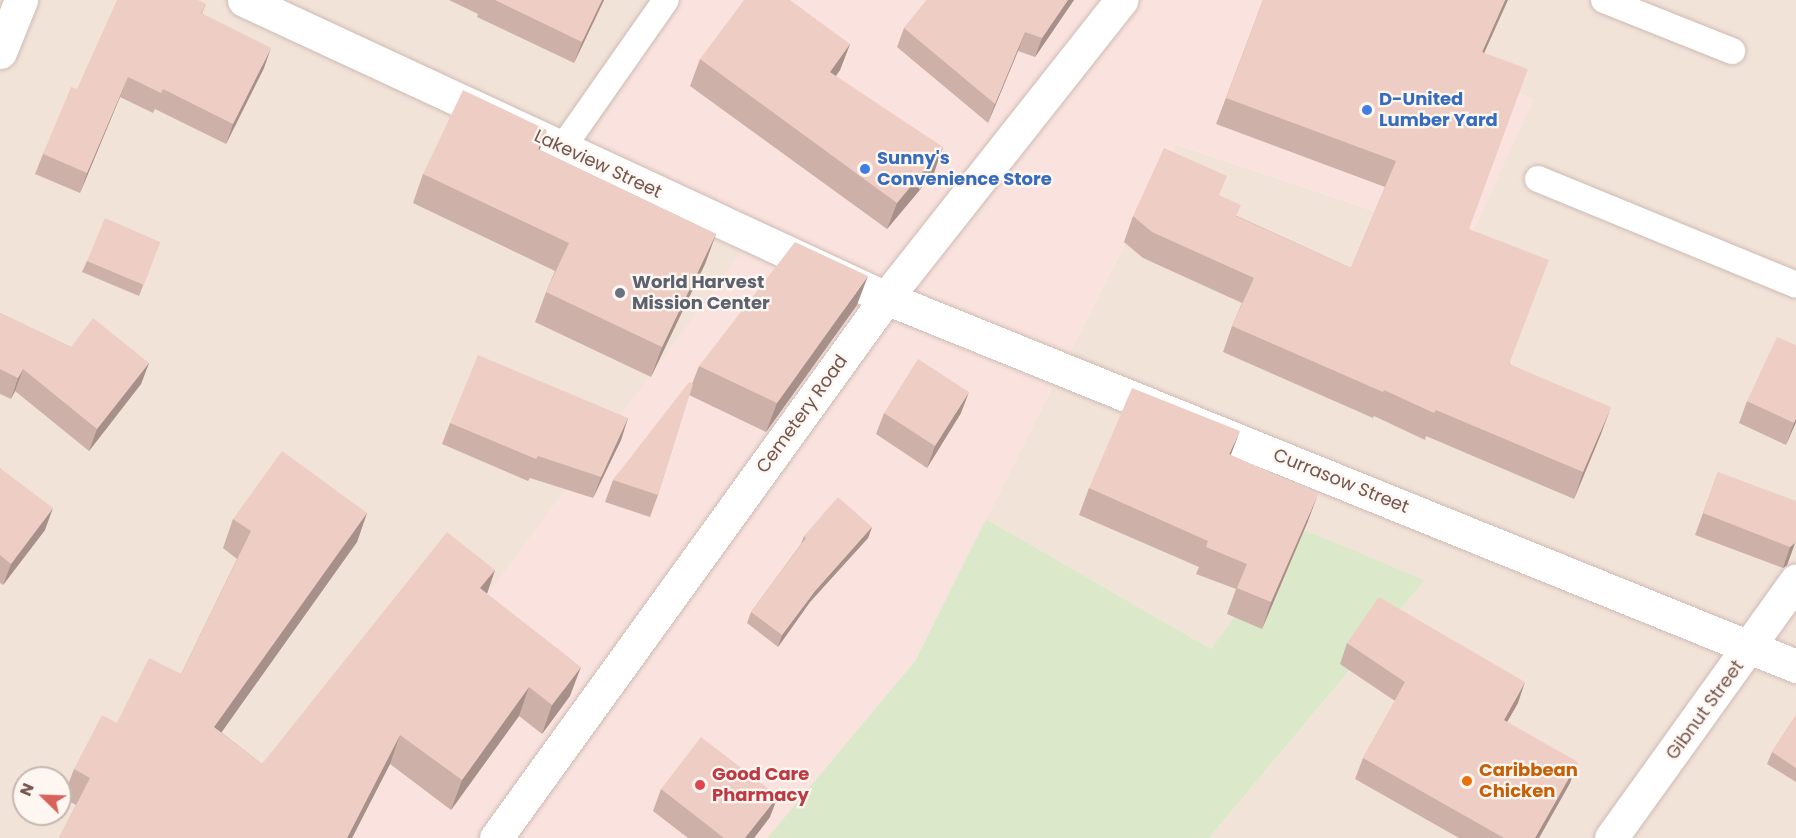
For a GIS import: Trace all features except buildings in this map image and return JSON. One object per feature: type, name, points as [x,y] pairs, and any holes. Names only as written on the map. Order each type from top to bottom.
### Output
[{"type":"street","points":[[0,52],[21,0]]},
{"type":"street","name":"Cemetery Road","points":[[496,838],[886,298],[1121,0]]},
{"type":"street","name":"Lakeview Street","points":[[257,3],[886,298]]},
{"type":"street","name":"Currasow Street","points":[[886,298],[1796,666]]},
{"type":"street","name":"Gibnut Street","points":[[1611,838],[1796,582]]},
{"type":"lane","points":[[563,147],[666,0]]},
{"type":"lane","points":[[1604,0],[1732,51]]},
{"type":"lane","points":[[1538,179],[1796,285]]},
{"type":"shaded area","points":[[0,0],[674,0],[576,166],[742,253],[307,838],[0,838]]},
{"type":"shaded area","points":[[674,0],[1314,0],[1534,99],[1468,243],[1175,144],[915,661],[767,838],[307,838],[741,253],[576,166]]},
{"type":"shaded area","points":[[1314,0],[1796,0],[1796,838],[1209,838],[1425,580],[1299,529],[1211,649],[986,519],[1175,144],[1468,243]]},
{"type":"green space","points":[[986,519],[1211,649],[1299,528],[1425,580],[1209,838],[767,838],[915,661]]},
{"type":"place","name":"D-United Lumber Yard","points":[[1367,110]]},
{"type":"place","name":"Sunny's Convenience Store","points":[[865,169]]},
{"type":"place","name":"World Harvest Mission Center","points":[[620,293]]},
{"type":"place","name":"Caribbean Chicken","points":[[1467,781]]},
{"type":"place","name":"Good Care Pharmacy","points":[[700,785]]}]
